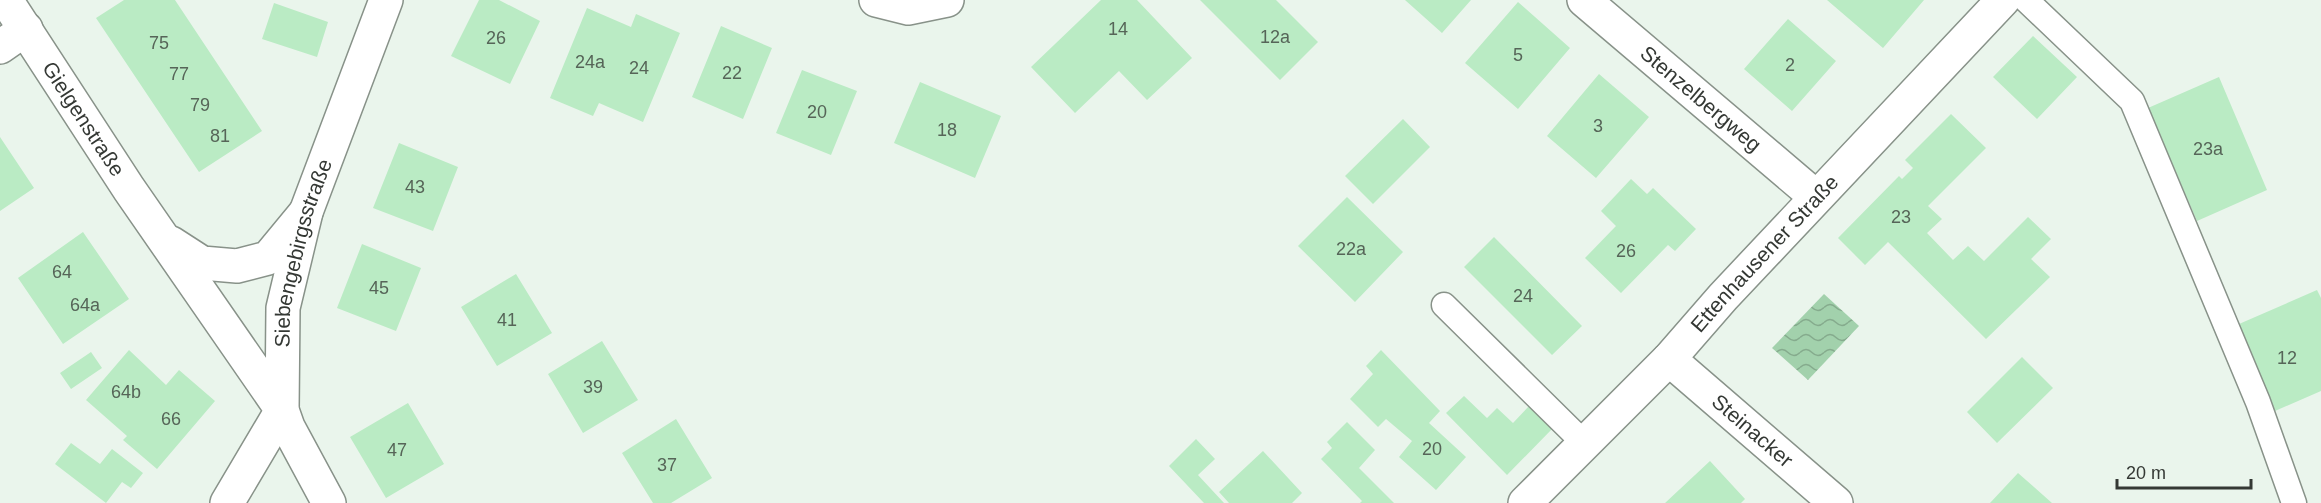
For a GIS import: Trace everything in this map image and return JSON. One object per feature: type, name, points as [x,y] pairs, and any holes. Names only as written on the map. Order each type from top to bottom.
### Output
[{"type":"street","name":"Gielgenstraße","points":[[6,0],[13,38],[129,189],[282,410]]},
{"type":"street","name":"Siebengebirgsstraße","points":[[227,503],[282,410],[284,308],[306,212],[386,0]]},
{"type":"street","points":[[876,0],[908,8],[947,0]]},
{"type":"street","name":"Stenzelbergweg","points":[[1584,0],[1816,197]]},
{"type":"street","name":"Ettenhausener Straße","points":[[1525,503],[1669,359],[1816,197],[2003,0]]},
{"type":"street","name":"Gielgenstraße","points":[[162,238],[202,263],[237,266],[268,258],[306,212]]},
{"type":"street","name":"Steinacker","points":[[1669,359],[1836,503]]},
{"type":"street","points":[[282,410],[288,427],[329,503]]},
{"type":"lane","points":[[2026,0],[2132,101],[2258,402],[2294,503]]},
{"type":"lane","points":[[1444,305],[1584,443]]},
{"type":"water","points":[[1824,294],[1859,326],[1808,380],[1772,348]]},
{"type":"building","points":[[124,0],[175,0],[262,131],[199,172],[96,18]]},
{"type":"building","points":[[479,0],[499,0],[540,21],[510,84],[451,56]]},
{"type":"building","points":[[1101,0],[1137,0],[1192,58],[1147,100],[1119,71],[1075,113],[1031,67]]},
{"type":"building","points":[[1200,0],[1276,0],[1318,42],[1280,80]]},
{"type":"building","points":[[1405,0],[1471,0],[1442,33]]},
{"type":"building","points":[[1827,0],[1924,0],[1883,48]]},
{"type":"building","points":[[1518,2],[1570,48],[1518,109],[1465,63]]},
{"type":"building","points":[[274,3],[328,22],[317,57],[262,39]]},
{"type":"building","points":[[587,8],[631,27],[636,14],[680,33],[643,122],[599,103],[593,116],[550,98]]},
{"type":"building","points":[[1788,19],[1836,61],[1792,111],[1744,69]]},
{"type":"building","points":[[721,26],[772,48],[743,119],[692,97]]},
{"type":"building","points":[[2033,36],[2077,77],[2037,119],[1993,77]]},
{"type":"building","points":[[802,70],[857,91],[831,155],[776,133]]},
{"type":"building","points":[[1599,74],[1649,117],[1596,178],[1547,136]]},
{"type":"building","points":[[2219,77],[2267,190],[2197,221],[2148,108]]},
{"type":"building","points":[[920,82],[1001,116],[975,178],[894,143]]},
{"type":"building","points":[[1951,114],[1986,148],[1928,206],[1942,219],[1927,233],[1953,260],[1968,246],[1984,261],[2028,217],[2051,239],[2031,259],[2050,277],[1986,339],[1888,242],[1865,265],[1838,238],[1899,176],[1902,179],[1913,168],[1905,160]]},
{"type":"building","points":[[1403,119],[1430,147],[1373,204],[1345,176]]},
{"type":"building","points":[[0,137],[34,188],[0,211]]},
{"type":"building","points":[[399,143],[458,167],[433,231],[373,208]]},
{"type":"building","points":[[1631,179],[1647,194],[1653,188],[1696,229],[1675,251],[1668,245],[1621,293],[1585,258],[1616,226],[1601,211]]},
{"type":"building","points":[[1347,197],[1403,252],[1355,302],[1298,246]]},
{"type":"building","points":[[83,232],[129,299],[63,344],[18,278]]},
{"type":"building","points":[[1494,237],[1582,326],[1552,355],[1464,267]]},
{"type":"building","points":[[362,244],[421,268],[396,331],[337,308]]},
{"type":"building","points":[[516,274],[552,333],[497,366],[461,307]]},
{"type":"building","points":[[2317,290],[2321,298],[2321,391],[2275,411],[2239,324]]},
{"type":"building","points":[[602,341],[638,400],[583,433],[548,374]]},
{"type":"building","points":[[129,350],[166,385],[179,370],[215,401],[157,469],[123,440],[127,436],[86,400]]},
{"type":"building","points":[[1381,350],[1440,411],[1429,423],[1466,457],[1436,490],[1399,457],[1412,441],[1386,419],[1378,427],[1350,399],[1373,374],[1366,366]]},
{"type":"building","points":[[91,352],[102,368],[71,389],[60,373]]},
{"type":"building","points":[[2022,357],[2053,388],[1997,443],[1967,412]]},
{"type":"building","points":[[1464,396],[1487,418],[1497,408],[1513,423],[1530,405],[1553,428],[1507,475],[1446,413]]},
{"type":"building","points":[[408,403],[444,464],[386,498],[350,437]]},
{"type":"building","points":[[676,419],[712,478],[671,503],[653,503],[622,453]]},
{"type":"building","points":[[1347,422],[1375,450],[1359,468],[1394,503],[1360,503],[1362,501],[1321,459],[1332,448],[1327,442]]},
{"type":"building","points":[[1196,439],[1215,459],[1198,475],[1224,503],[1204,503],[1169,466]]},
{"type":"building","points":[[71,443],[100,464],[112,449],[143,473],[131,488],[122,482],[106,503],[55,464]]},
{"type":"building","points":[[1263,451],[1302,493],[1292,503],[1229,503],[1219,492]]},
{"type":"building","points":[[1710,461],[1745,499],[1741,503],[1665,503]]},
{"type":"building","points":[[2018,473],[2052,503],[1990,503]]}]
